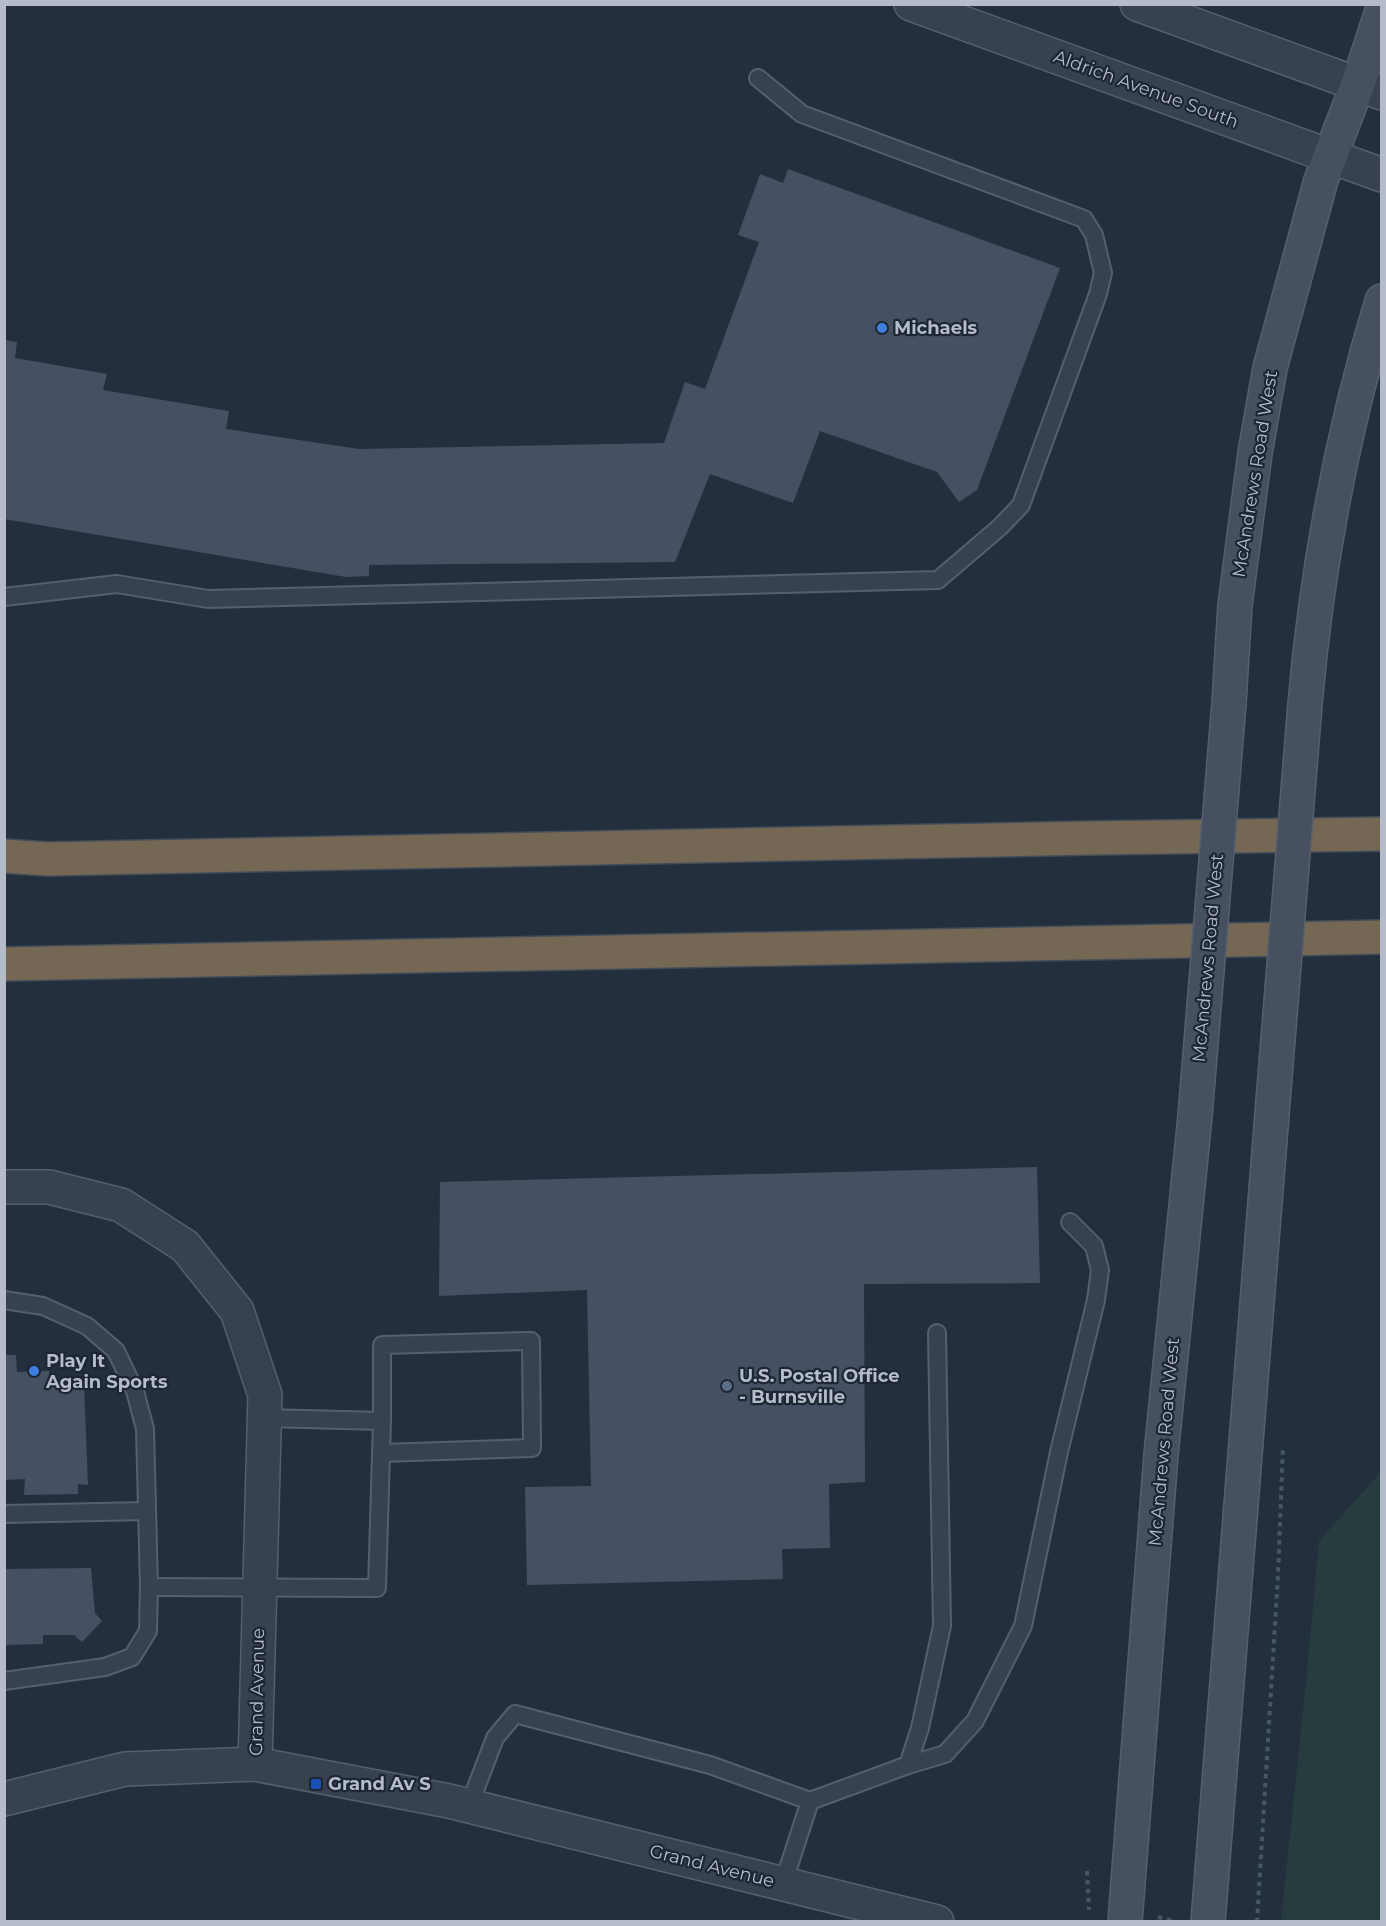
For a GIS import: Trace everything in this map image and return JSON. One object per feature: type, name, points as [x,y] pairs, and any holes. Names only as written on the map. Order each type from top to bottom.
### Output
[{"type":"highway","points":[[4,856],[47,859],[1382,834]]},
{"type":"highway","points":[[4,964],[1382,937]]},
{"type":"main road","name":"McAndrews Road West","points":[[1125,1922],[1161,1455],[1195,1116],[1235,604],[1255,453],[1270,368],[1293,279],[1330,156],[1370,88],[1382,11]]},
{"type":"main road","points":[[1208,1922],[1311,638],[1337,478],[1382,301]]},
{"type":"street","name":"Aldrich Avenue South","points":[[910,4],[1382,175]]},
{"type":"street","points":[[1137,4],[1370,88]]},
{"type":"street","name":"Grand Avenue","points":[[4,1187],[49,1187],[121,1205],[185,1246],[237,1311],[265,1395],[255,1764],[469,1806],[783,1884],[867,1912],[937,1922]]},
{"type":"street","points":[[4,1799],[125,1769],[255,1764]]},
{"type":"lane","points":[[4,597],[117,584],[208,599],[938,580],[1000,528],[1021,505],[1098,294],[1103,273],[1094,235],[1084,219],[802,114],[758,78]]},
{"type":"lane","points":[[469,1806],[495,1738],[515,1714],[710,1765],[810,1801],[945,1754],[975,1721],[1023,1626],[1100,1270],[1094,1246],[1070,1222]]},
{"type":"lane","points":[[4,1300],[43,1306],[87,1326],[116,1351],[135,1391],[145,1429],[148,1587],[148,1631],[132,1657],[105,1667],[4,1681]]},
{"type":"lane","points":[[908,1765],[920,1728],[942,1626],[937,1333]]},
{"type":"lane","points":[[148,1587],[377,1588],[382,1345],[531,1341],[532,1448],[381,1453]]},
{"type":"lane","points":[[265,1418],[382,1421]]},
{"type":"lane","points":[[4,1514],[146,1511]]},
{"type":"lane","points":[[783,1884],[810,1801]]},
{"type":"path","points":[[1257,1922],[1284,1435]]},
{"type":"path","points":[[1088,1871],[1089,1911]]},
{"type":"green space","points":[[1381,1472],[1381,1921],[1281,1921],[1319,1541]]},
{"type":"building","points":[[788,169],[1060,268],[977,490],[959,502],[937,472],[820,431],[793,503],[710,474],[675,562],[369,565],[369,576],[346,577],[4,519],[4,340],[17,342],[15,358],[107,374],[103,390],[229,411],[226,429],[359,449],[664,443],[685,382],[705,389],[759,242],[738,235],[760,174],[783,183]]},
{"type":"building","points":[[1037,1167],[1040,1283],[864,1284],[865,1482],[829,1484],[830,1548],[782,1549],[783,1579],[527,1585],[525,1487],[591,1486],[587,1290],[439,1296],[440,1182]]},
{"type":"building","points":[[4,1355],[16,1355],[17,1372],[49,1371],[50,1386],[84,1386],[88,1485],[78,1484],[78,1494],[24,1495],[25,1479],[4,1480]]},
{"type":"building","points":[[91,1568],[95,1613],[102,1621],[82,1642],[74,1635],[43,1635],[43,1644],[5,1645],[5,1569]]},
{"type":"place","name":"Michaels","points":[[882,328]]},
{"type":"place","name":"Play It Again Sports","points":[[34,1371]]},
{"type":"place","name":"U.S. Postal Office - Burnsville","points":[[727,1386]]},
{"type":"place","name":"Grand Av S","points":[[316,1784]]}]
